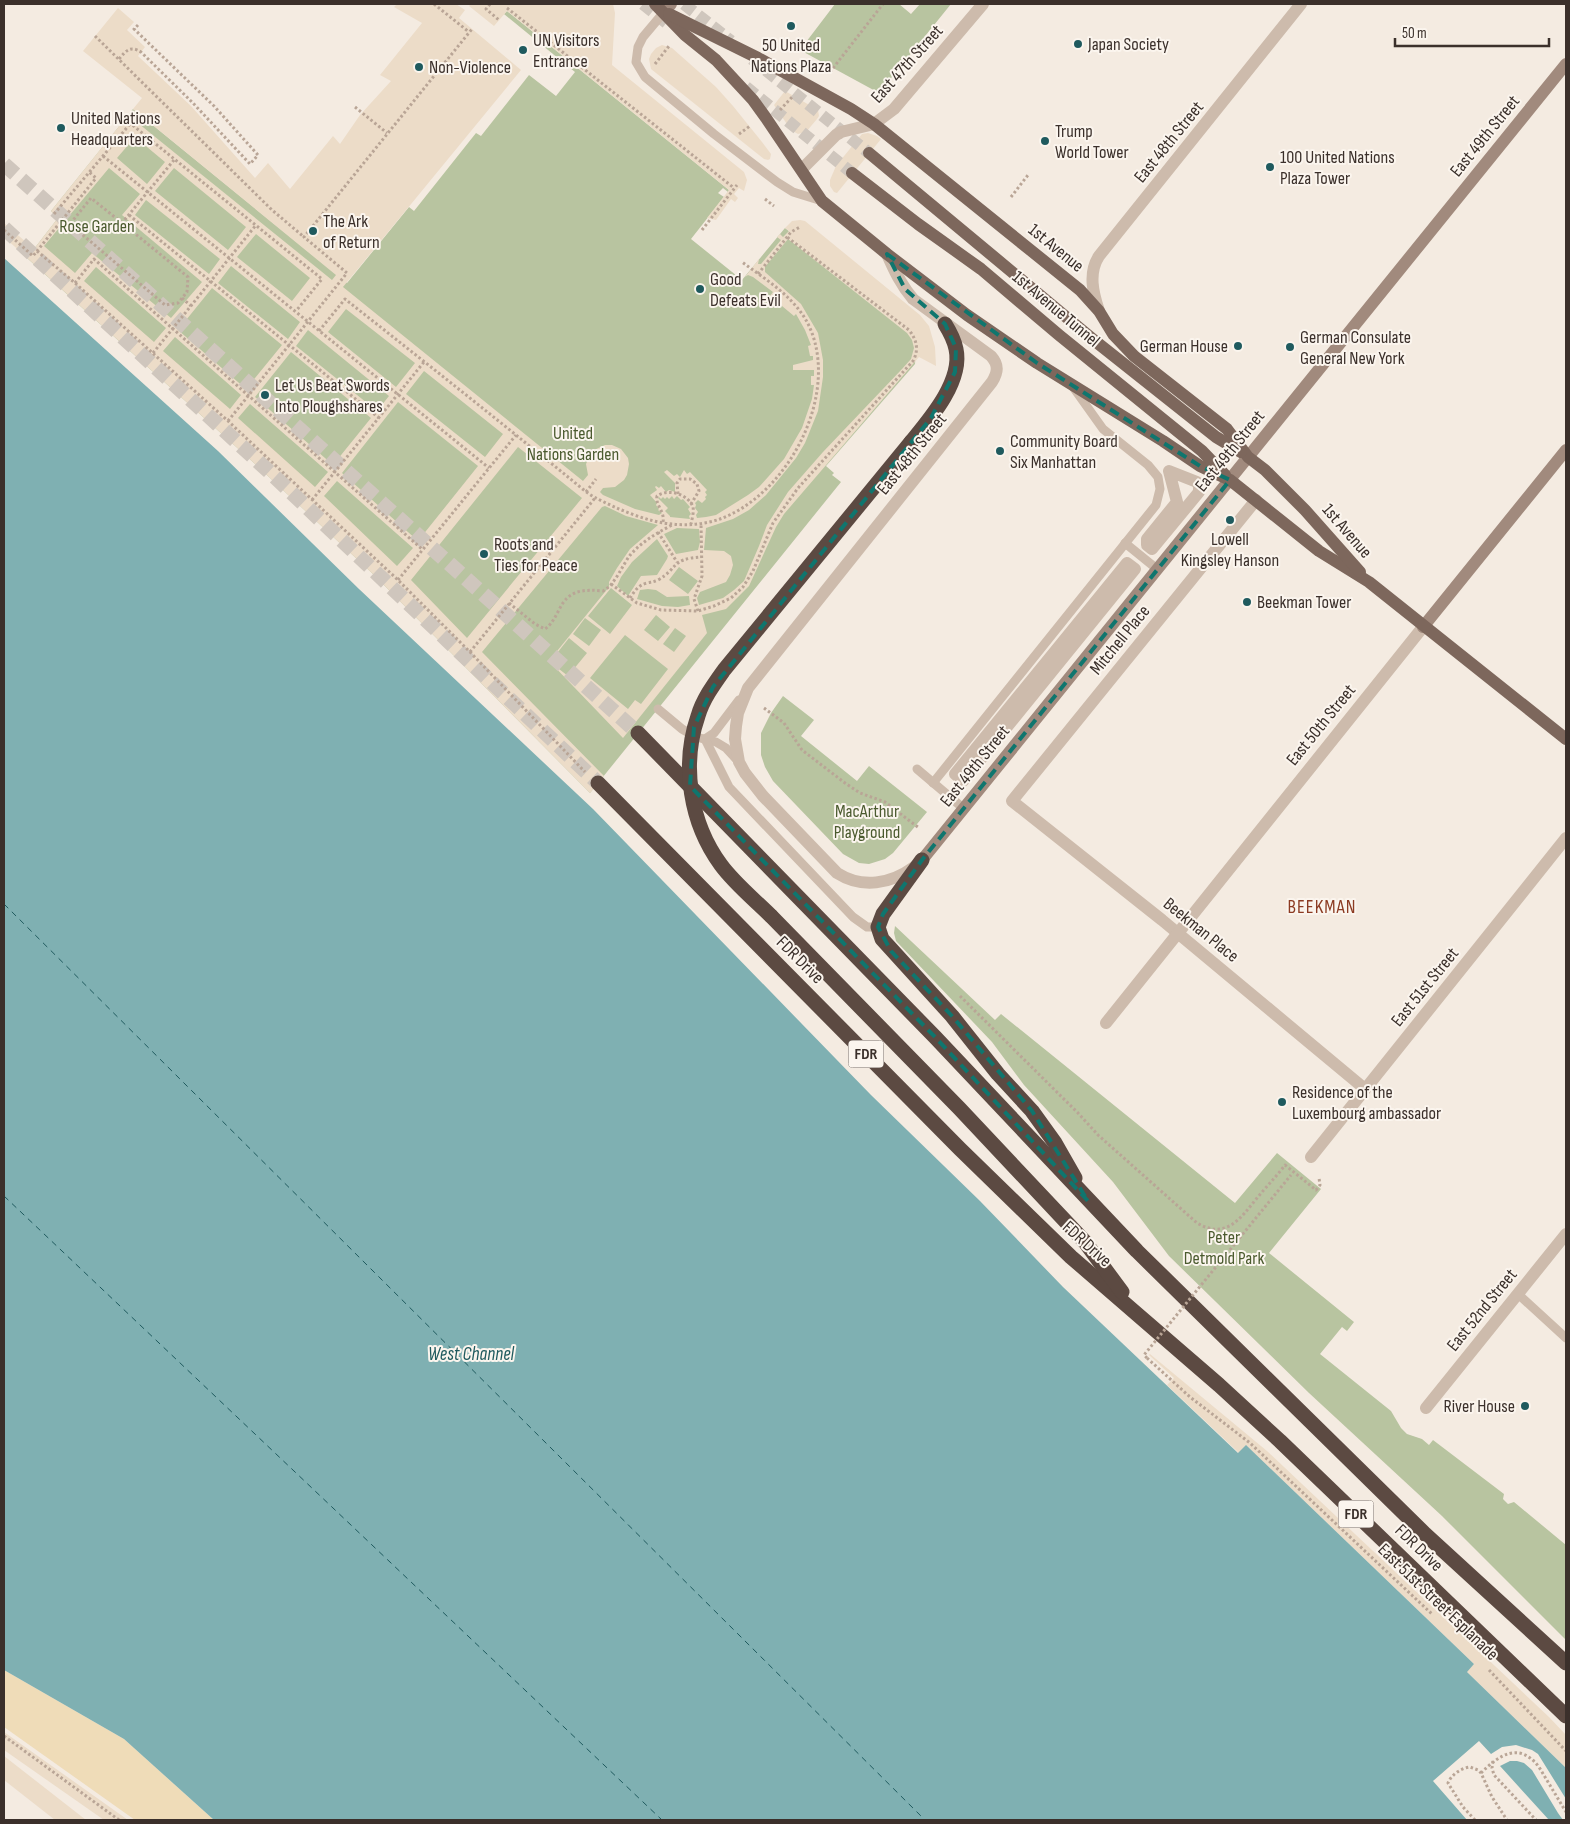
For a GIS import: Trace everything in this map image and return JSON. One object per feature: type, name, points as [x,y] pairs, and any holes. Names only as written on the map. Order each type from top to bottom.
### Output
[{"type":"highway","points":[[945,324],[953,337],[956,348],[955,372],[940,403],[911,442],[724,670],[703,703],[696,721],[691,746],[690,782],[692,799],[705,838],[721,865],[959,1108],[1075,1231],[1141,1317]]},
{"type":"highway","name":"FDR Drive","points":[[638,733],[935,1037],[1136,1251],[1425,1534],[1566,1663]]},
{"type":"highway","name":"FDR Drive","points":[[593,779],[960,1149],[1071,1257],[1280,1441],[1566,1716]]},
{"type":"highway","points":[[922,860],[883,914],[878,928],[882,939],[952,1016],[998,1074],[1032,1111],[1055,1143],[1088,1201]]},
{"type":"main road","name":"1st Avenue","points":[[664,6],[851,108],[874,124],[1080,290],[1099,311],[1114,334],[1134,356],[1227,429],[1248,457],[1266,470],[1305,510],[1369,582]]},
{"type":"main road","name":"1st Avenue","points":[[664,6],[685,35],[716,60],[766,118],[822,201],[886,254],[1001,339],[1071,385],[1200,466],[1230,480],[1318,551],[1369,582],[1566,738]]},
{"type":"main road","name":"East 49th Street","points":[[922,860],[1566,64]]},
{"type":"main road","name":"1st Avenue Tunnel","points":[[869,153],[1095,341],[1216,436],[1248,457]]},
{"type":"main road","name":"1st Avenue Tunnel","points":[[852,173],[918,224],[981,269],[1059,336],[1202,452],[1230,480]]},
{"type":"main road","name":"East 50th Street","points":[[1423,626],[1566,450]]},
{"type":"street","name":"East 47th Street","points":[[802,169],[836,135],[874,124],[894,109],[983,4]]},
{"type":"street","name":"East 48th Street","points":[[1099,311],[1092,284],[1093,269],[1099,256],[1302,4]]},
{"type":"street","name":"East 48th Street","points":[[748,688],[995,377],[998,366],[991,356],[913,299],[904,289],[886,254]]},
{"type":"street","points":[[1168,471],[1197,482],[1200,486],[1199,492],[1152,549],[1148,545],[1147,539],[1177,502],[1168,471]]},
{"type":"street","name":"Mitchell Place","points":[[1012,801],[1256,500]]},
{"type":"street","points":[[1127,563],[1135,569],[963,781],[955,774],[973,751],[1127,563]]},
{"type":"street","name":"East 50th Street","points":[[1106,1023],[1423,626]]},
{"type":"street","points":[[748,688],[738,712],[736,726],[735,739],[739,762],[763,796],[837,872],[845,878],[861,883],[890,880],[901,876],[922,860]]},
{"type":"street","name":"Beekman Place","points":[[1012,801],[1177,933],[1365,1089]]},
{"type":"street","name":"East 51st Street","points":[[1311,1157],[1566,838]]},
{"type":"street","name":"East 52nd Street","points":[[1426,1408],[1566,1234]]},
{"type":"lane","points":[[664,6],[638,47],[636,62],[644,77],[777,182],[793,192],[822,201]]},
{"type":"lane","points":[[933,783],[1156,505],[1160,489],[1158,477],[1148,465],[1103,429],[1071,385]]},
{"type":"lane","points":[[1125,543],[1158,569]]},
{"type":"lane","points":[[706,739],[722,723],[748,688]]},
{"type":"lane","points":[[658,709],[682,729],[696,737],[716,742],[726,748],[739,762]]},
{"type":"lane","points":[[706,739],[729,787],[852,917],[867,927],[878,928]]},
{"type":"lane","points":[[917,769],[963,808]]},
{"type":"lane","points":[[1518,1294],[1566,1338]]},
{"type":"path","points":[[304,237],[471,30],[434,4]]},
{"type":"path","points":[[490,4],[486,9],[499,20]]},
{"type":"path","points":[[830,72],[883,4]]},
{"type":"path","points":[[507,8],[735,187],[702,230]]},
{"type":"path","points":[[119,59],[128,49],[132,48],[141,52],[192,102],[250,164],[258,155],[214,106],[134,29],[138,25]]},
{"type":"path","points":[[95,36],[272,210],[347,273],[228,421]]},
{"type":"path","points":[[651,69],[669,46]]},
{"type":"path","points":[[656,48],[662,54]]},
{"type":"path","points":[[778,112],[793,96]]},
{"type":"path","points":[[355,107],[388,133]]},
{"type":"path","points":[[125,120],[322,279],[296,311]]},
{"type":"path","points":[[54,214],[130,124]]},
{"type":"path","points":[[736,136],[750,126]]},
{"type":"path","points":[[103,156],[490,468]]},
{"type":"path","points":[[122,223],[174,160]]},
{"type":"path","points":[[4,230],[33,256],[96,178],[89,172]]},
{"type":"path","points":[[1011,197],[1028,176]]},
{"type":"path","points":[[91,198],[122,223],[188,277],[187,292],[178,303],[165,305],[70,224],[91,198]]},
{"type":"path","points":[[765,199],[774,206]]},
{"type":"path","points":[[129,215],[378,418]]},
{"type":"path","points":[[153,354],[256,225]]},
{"type":"path","points":[[758,274],[787,236],[800,227]]},
{"type":"path","points":[[611,584],[638,603],[661,610],[698,611],[732,598],[743,587],[753,571],[774,523],[798,488],[917,355],[917,345],[909,330],[787,236]]},
{"type":"path","points":[[37,251],[228,421],[398,580],[593,779]]},
{"type":"path","points":[[75,283],[94,259],[423,550]]},
{"type":"path","points":[[319,331],[345,298],[595,498],[635,514],[663,522],[702,524],[735,512],[754,499],[771,483],[797,448],[816,404],[819,382],[818,357],[812,333],[803,314],[790,299],[742,262]]},
{"type":"path","points":[[182,298],[191,306]]},
{"type":"path","points":[[312,500],[424,362]]},
{"type":"path","points":[[398,580],[516,435]]},
{"type":"path","points":[[586,492],[596,479]]},
{"type":"path","points":[[678,494],[677,483],[680,480],[690,479],[697,484],[699,491],[691,504]]},
{"type":"path","points":[[663,522],[664,516],[656,500],[660,493],[678,494],[688,499],[693,511],[691,524]]},
{"type":"path","points":[[470,652],[595,498]]},
{"type":"path","points":[[509,603],[535,624],[545,629],[554,621],[569,595],[603,591],[611,584],[639,546],[673,524]]},
{"type":"path","points":[[698,611],[694,599],[702,576],[702,524]]},
{"type":"path","points":[[658,532],[677,562]]},
{"type":"path","points":[[630,598],[638,587],[646,583],[656,582],[682,559],[701,556]]},
{"type":"path","points":[[764,708],[784,723],[802,750],[852,789],[885,802],[919,828]]},
{"type":"path","points":[[957,992],[1098,1135],[1205,1228],[1216,1229],[1234,1224],[1284,1165],[1316,1190],[1320,1185],[1319,1178]]},
{"type":"path","name":"East 51st Street Esplanade","points":[[1292,1173],[1144,1355],[1172,1381],[1250,1443],[1437,1619]]},
{"type":"path","points":[[1234,1224],[1239,1228]]},
{"type":"path","name":"East 51st Street Esplanade","points":[[1486,1667],[1566,1751]]},
{"type":"path","points":[[4,1736],[119,1820]]},
{"type":"path","points":[[1481,1773],[1494,1761],[1506,1754],[1525,1754],[1539,1767],[1566,1812]]},
{"type":"path","points":[[1494,1761],[1492,1768],[1494,1775],[1536,1820]]},
{"type":"path","points":[[1476,1820],[1463,1807],[1448,1783],[1450,1778],[1465,1767],[1474,1768],[1481,1773],[1499,1809],[1507,1820]]},
{"type":"highlighted area","points":[[887,254],[1037,363],[1200,466],[1230,480],[922,860],[883,914],[878,927],[891,951],[952,1016],[1032,1111],[1088,1201],[935,1037],[690,786],[694,727],[713,687],[931,418],[955,372],[956,348],[945,324],[905,289]]},
{"type":"green space","points":[[835,4],[899,4],[911,14],[920,4],[951,4],[879,93],[800,50]]},
{"type":"green space","name":"United Nations Garden","points":[[507,11],[729,190],[728,192],[723,188],[718,193],[724,197],[691,239],[742,280],[785,228],[917,333],[915,364],[826,466],[834,473],[832,475],[841,482],[590,793],[373,574],[254,463],[27,258],[58,218],[51,211],[133,109],[347,283],[409,207],[414,211],[476,133],[481,136],[529,75],[556,96],[575,72],[504,14]]},
{"type":"green space","name":"MacArthur Playground","points":[[783,696],[814,720],[801,736],[857,781],[869,766],[927,812],[893,853],[885,859],[869,864],[859,863],[843,854],[773,781],[761,755],[761,733],[771,713]]},
{"type":"green space","name":"Peter Detmold Park","points":[[895,926],[995,1020],[1001,1014],[1235,1203],[1277,1153],[1321,1189],[1269,1253],[1354,1322],[1347,1331],[1342,1327],[1320,1354],[1391,1411],[1407,1434],[1422,1439],[1429,1445],[1433,1440],[1504,1494],[1503,1499],[1508,1504],[1514,1502],[1566,1545],[1566,1640],[1442,1516],[1309,1393],[1169,1256],[1113,1182],[1024,1085],[992,1042],[896,941]]},
{"type":"sand","points":[[4,1670],[124,1739],[214,1820],[135,1820],[4,1727]]},
{"type":"shaded area","points":[[397,4],[456,4],[465,10],[459,18],[521,70],[343,287],[583,481],[588,475],[586,464],[592,451],[605,445],[612,445],[621,449],[628,458],[627,475],[615,487],[603,488],[600,492],[603,495],[635,509],[659,515],[662,513],[658,510],[657,503],[650,495],[657,490],[656,486],[659,488],[661,486],[666,492],[669,490],[675,492],[675,483],[664,472],[667,470],[674,476],[677,474],[680,477],[684,470],[687,474],[690,472],[707,490],[705,492],[707,495],[706,499],[702,503],[698,500],[695,503],[695,508],[698,512],[697,518],[706,517],[716,515],[759,487],[784,459],[802,428],[812,399],[814,385],[811,385],[811,376],[814,376],[814,370],[793,370],[793,365],[813,360],[808,346],[811,345],[796,314],[794,316],[770,296],[773,292],[753,277],[748,275],[745,277],[759,259],[758,264],[761,264],[781,240],[777,237],[780,234],[783,237],[789,231],[785,228],[792,221],[805,221],[920,315],[929,326],[935,347],[936,366],[919,357],[784,514],[776,527],[749,586],[726,609],[702,615],[707,633],[623,738],[549,661],[609,587],[609,582],[630,549],[658,525],[626,516],[605,506],[602,507],[482,652],[604,776],[590,793],[373,574],[254,463],[4,237],[4,223],[34,249],[58,218],[51,211],[128,115],[332,280],[336,275],[133,109],[142,98],[83,51],[118,8],[134,22],[127,30],[145,47],[138,56],[191,106],[255,178],[268,163],[290,189],[333,136],[340,144],[360,115],[391,81],[380,75],[422,23],[394,7]],"holes":[[[135,137],[165,162],[147,184],[117,158]],[[109,168],[140,194],[122,215],[202,282],[171,318],[92,253],[75,273],[44,246]],[[174,168],[246,227],[228,250],[155,191]],[[146,200],[220,259],[209,274],[135,215]],[[256,234],[310,278],[292,301],[237,257]],[[788,239],[907,333],[912,340],[914,348],[911,359],[788,492],[767,525],[744,581],[723,598],[699,605],[697,598],[700,592],[726,582],[733,565],[731,556],[724,551],[704,550],[706,528],[733,519],[749,510],[766,495],[796,458],[805,443],[818,411],[823,377],[823,360],[818,333],[801,304],[765,272],[765,267]],[[231,266],[300,322],[288,339],[218,283]],[[96,267],[166,328],[154,342],[84,281]],[[212,288],[282,345],[246,389],[178,330]],[[346,309],[415,363],[396,387],[328,332]],[[308,330],[389,396],[377,411],[296,346]],[[175,337],[241,395],[230,409],[163,351]],[[291,352],[371,418],[333,465],[255,397]],[[424,371],[503,434],[485,457],[406,394]],[[398,402],[478,466],[418,541],[342,473]],[[250,404],[328,472],[315,487],[238,418]],[[518,447],[582,498],[467,638],[411,580]],[[337,481],[413,548],[397,566],[324,496]],[[672,496],[674,499],[677,496],[681,500],[683,499],[690,507],[688,509],[691,514],[689,516],[690,519],[670,517],[665,511],[668,508],[658,498],[661,499],[663,497],[669,499]],[[677,528],[699,529],[700,542],[698,550],[676,554],[664,534]],[[657,539],[668,556],[667,559],[657,575],[641,576],[628,596],[617,586],[621,577],[632,562]],[[679,567],[698,581],[688,594],[669,580]],[[611,588],[632,605],[610,634],[588,616]],[[648,589],[656,590],[667,597],[689,596],[690,605],[678,607],[662,606],[637,599],[640,590]],[[656,615],[670,627],[658,641],[644,630]],[[585,618],[601,630],[589,646],[573,634]],[[675,628],[686,636],[674,652],[663,644]],[[625,635],[668,669],[641,704],[635,700],[628,709],[590,678]],[[569,638],[587,653],[568,676],[550,662]]]},
{"type":"shaded area","points":[[471,4],[613,4],[615,13],[612,65],[744,172],[747,180],[744,191],[739,188],[734,194],[738,198],[735,202],[731,199],[716,220],[707,218],[729,190],[507,11],[494,26],[469,6]]},
{"type":"shaded area","points":[[662,45],[672,48],[716,87],[771,154],[770,159],[764,159],[651,69],[649,59],[651,54]]},
{"type":"shaded area","points":[[785,91],[818,110],[819,116],[806,132],[798,134],[791,130],[774,105]]},
{"type":"shaded area","points":[[868,133],[881,139],[837,193],[834,192],[830,186],[830,180],[836,166],[862,134]]},
{"type":"shaded area","points":[[1150,1354],[1267,1451],[1549,1717],[1566,1735],[1566,1768],[1466,1671],[1474,1664],[1247,1446],[1239,1453],[1167,1385],[1174,1378]]},
{"type":"shaded area","points":[[4,1732],[128,1820],[104,1820],[4,1750]]},
{"type":"shaded area","points":[[4,1756],[86,1820],[55,1820],[4,1780]]},
{"type":"water","name":"West Channel","points":[[4,258],[218,451],[359,589],[593,809],[871,1095],[980,1201],[1063,1287],[1238,1453],[1246,1445],[1474,1664],[1467,1672],[1566,1768],[1566,1820],[214,1820],[124,1739],[4,1670]]},
{"type":"pier","points":[[1479,1741],[1491,1754],[1502,1747],[1516,1745],[1538,1754],[1566,1799],[1566,1820],[1563,1820],[1558,1813],[1532,1770],[1524,1763],[1510,1761],[1500,1766],[1549,1820],[1467,1820],[1433,1781]]},
{"type":"ferry route","points":[[4,904],[925,1820]]},
{"type":"ferry route","points":[[4,1196],[662,1820]]},
{"type":"tunnel","points":[[643,4],[668,24]]},
{"type":"tunnel","points":[[684,4],[731,41]]},
{"type":"tunnel","points":[[752,59],[869,153]]},
{"type":"tunnel","points":[[746,87],[852,173]]},
{"type":"tunnel","points":[[4,164],[638,733]]},
{"type":"tunnel","points":[[4,228],[275,477],[598,783]]},
{"type":"place","name":"50 United Nations Plaza","points":[[791,26]]},
{"type":"place","name":"Japan Society","points":[[1078,44]]},
{"type":"place","name":"UN Visitors Entrance","points":[[523,50]]},
{"type":"place","name":"Non-Violence","points":[[419,67]]},
{"type":"place","name":"United Nations Headquarters","points":[[61,128]]},
{"type":"place","name":"Trump World Tower","points":[[1045,141]]},
{"type":"place","name":"100 United Nations Plaza Tower","points":[[1270,167]]},
{"type":"place","name":"The Ark of Return","points":[[313,231]]},
{"type":"place","name":"Good Defeats Evil","points":[[700,289]]},
{"type":"place","name":"German House","points":[[1238,346]]},
{"type":"place","name":"German Consulate General New York","points":[[1290,347]]},
{"type":"place","name":"Let Us Beat Swords Into Ploughshares","points":[[265,395]]},
{"type":"place","name":"Community Board Six Manhattan","points":[[1000,451]]},
{"type":"place","name":"Lowell Kingsley Hanson","points":[[1230,520]]},
{"type":"place","name":"Roots and Ties for Peace","points":[[484,554]]},
{"type":"place","name":"Beekman Tower","points":[[1247,602]]},
{"type":"place","name":"Residence of the Luxembourg ambassador","points":[[1282,1102]]},
{"type":"place","name":"River House","points":[[1525,1406]]},
{"type":"district","name":"BEEKMAN","points":[[1322,907]]},
{"type":"park label","name":"Rose Garden","points":[[97,226]]}]
